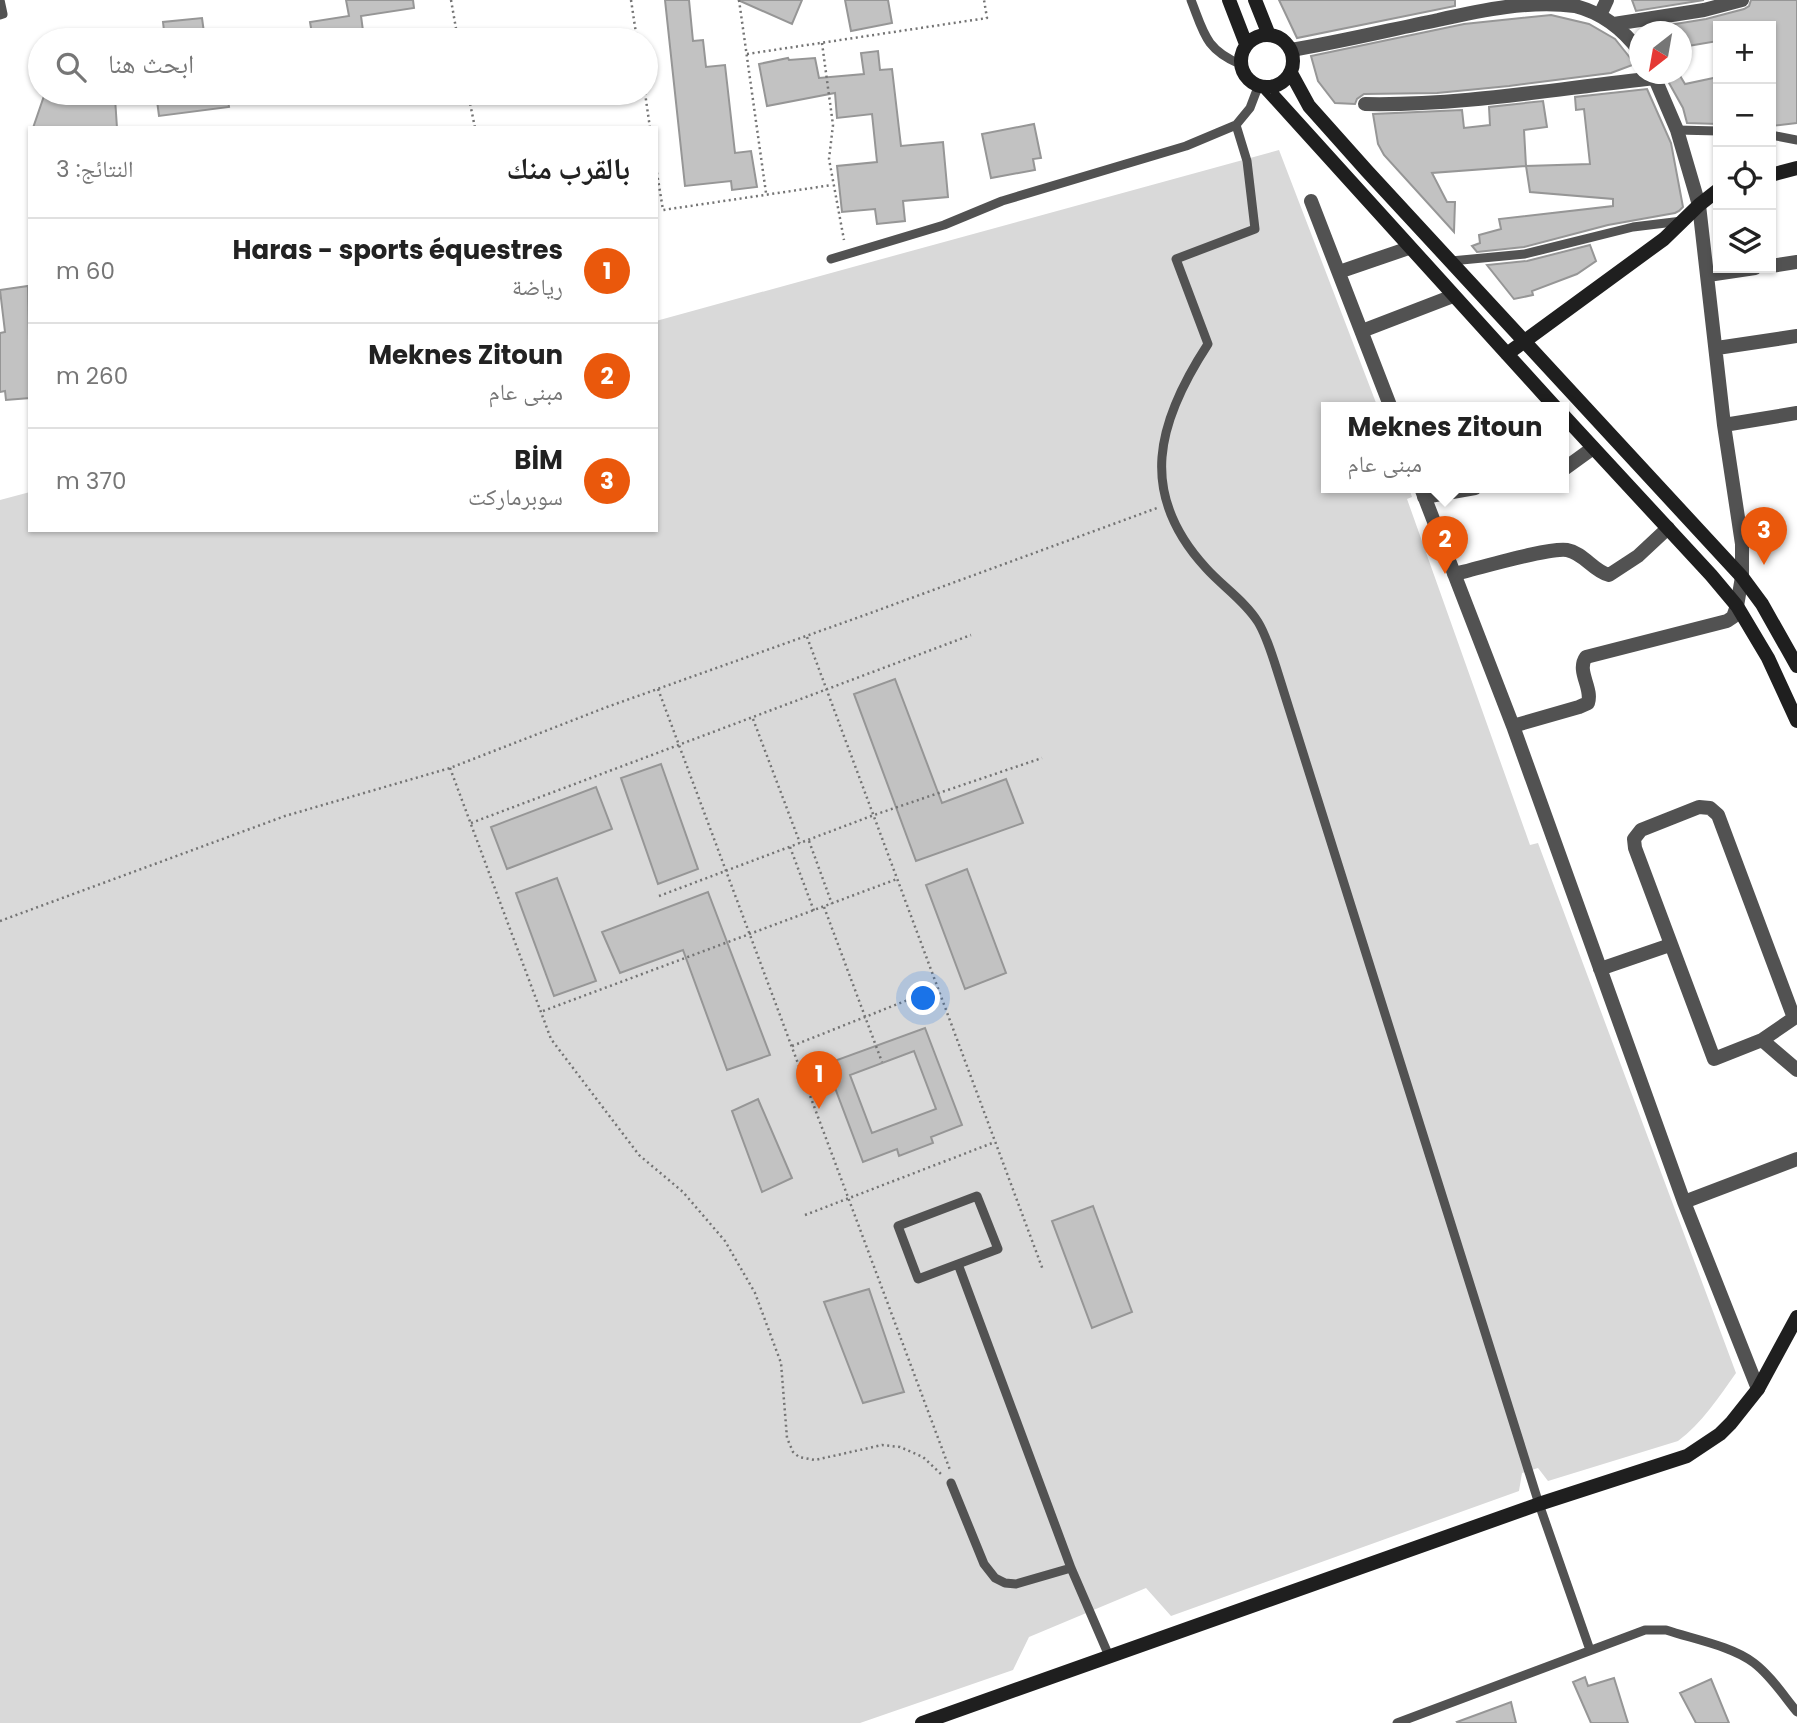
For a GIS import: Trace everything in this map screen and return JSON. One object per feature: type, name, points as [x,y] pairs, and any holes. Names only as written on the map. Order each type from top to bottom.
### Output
[{"type":"main road","points":[[1229,0],[1246,44]]},
{"type":"main road","points":[[1255,0],[1269,35]]},
{"type":"main road","points":[[1262,87],[1281,84],[1291,73],[1293,61],[1291,50],[1282,40],[1269,35],[1261,35],[1246,44],[1242,50],[1240,64],[1246,78],[1262,87],[1551,402]]},
{"type":"main road","points":[[1291,73],[1310,106],[1742,577],[1796,659]]},
{"type":"main road","points":[[1776,173],[1797,167]]},
{"type":"main road","points":[[1507,354],[1664,239],[1713,194]]},
{"type":"main road","points":[[1569,422],[1737,606],[1768,658],[1797,721]]},
{"type":"main road","points":[[922,1723],[1539,1504],[1687,1456],[1720,1434],[1758,1389],[1797,1317]]},
{"type":"street","points":[[1600,15],[1607,0]]},
{"type":"street","points":[[1614,24],[1742,0]]},
{"type":"street","points":[[1291,50],[1483,9],[1536,2],[1577,7],[1600,15],[1614,24],[1629,40]]},
{"type":"street","points":[[1365,104],[1408,105],[1507,97],[1629,79]]},
{"type":"street","points":[[1513,726],[1588,703],[1590,696],[1582,666],[1586,657],[1727,621],[1733,617],[1737,606],[1742,577],[1742,544],[1724,425],[1699,205],[1677,130],[1657,84]]},
{"type":"street","points":[[1311,201],[1389,402]]},
{"type":"street","points":[[1339,272],[1409,247]]},
{"type":"street","points":[[1776,264],[1797,262]]},
{"type":"street","points":[[1708,275],[1721,273]]},
{"type":"street","points":[[1362,331],[1453,296]]},
{"type":"street","points":[[1717,348],[1797,335]]},
{"type":"street","points":[[1724,425],[1797,413]]},
{"type":"street","points":[[1569,465],[1593,448]]},
{"type":"street","points":[[1423,493],[1513,726],[1684,1202],[1758,1389]]},
{"type":"street","points":[[1454,574],[1558,550],[1579,554],[1598,570],[1609,575],[1638,556],[1668,528]]},
{"type":"street","points":[[1699,807],[1710,808],[1718,815],[1796,1017],[1762,1040],[1714,1059],[1635,848],[1634,839],[1641,830],[1699,807]]},
{"type":"street","points":[[1600,969],[1670,945]]},
{"type":"street","points":[[1762,1040],[1797,1070]]},
{"type":"street","points":[[1684,1202],[1797,1159]]},
{"type":"lane","points":[[0,0],[3,14],[0,15]]},
{"type":"lane","points":[[1191,0],[1208,44],[1223,56],[1240,64]]},
{"type":"lane","points":[[831,259],[944,225],[1002,201],[1186,146],[1236,125],[1262,87]]},
{"type":"lane","points":[[1236,125],[1247,161],[1255,229],[1176,260],[1208,344],[1187,376],[1169,415],[1160,475],[1166,505],[1192,553],[1252,614],[1264,634],[1539,1504],[1590,1650]]},
{"type":"lane","points":[[1677,130],[1713,131]]},
{"type":"lane","points":[[1776,136],[1797,140]]},
{"type":"lane","points":[[1451,261],[1525,254],[1633,227],[1684,221]]},
{"type":"lane","points":[[977,1196],[998,1249],[958,1264],[918,1279],[898,1226],[977,1196]]},
{"type":"lane","points":[[958,1264],[1071,1568],[1109,1656]]},
{"type":"lane","points":[[951,1483],[984,1564],[995,1578],[1016,1584],[1071,1568]]},
{"type":"lane","points":[[1397,1723],[1645,1630],[1666,1630],[1739,1654],[1752,1661],[1768,1675],[1797,1712]]},
{"type":"path","points":[[451,0],[456,28]]},
{"type":"path","points":[[631,0],[635,28]]},
{"type":"path","points":[[739,0],[766,193]]},
{"type":"path","points":[[747,54],[987,18],[984,0]]},
{"type":"path","points":[[822,43],[833,125],[828,159],[847,254]]},
{"type":"path","points":[[470,105],[475,126]]},
{"type":"path","points":[[647,105],[650,126]]},
{"type":"path","points":[[658,179],[663,210],[832,185]]},
{"type":"path","points":[[0,921],[285,816],[450,768],[658,689],[1166,505]]},
{"type":"path","points":[[471,823],[971,635]]},
{"type":"path","points":[[807,637],[1043,1270]]},
{"type":"path","points":[[658,689],[951,1471],[951,1483]]},
{"type":"path","points":[[752,718],[800,843]]},
{"type":"path","points":[[659,896],[874,815],[1042,758]]},
{"type":"path","points":[[450,768],[551,1039],[622,1136],[639,1155],[683,1192],[725,1241],[755,1293],[781,1363],[787,1438],[793,1452],[799,1457],[815,1460],[882,1445],[900,1447],[923,1457],[951,1483]]},
{"type":"path","points":[[808,840],[832,904]]},
{"type":"path","points":[[790,847],[814,911]]},
{"type":"path","points":[[541,1012],[897,879]]},
{"type":"path","points":[[824,907],[882,1062]]},
{"type":"path","points":[[792,1046],[938,988]]},
{"type":"path","points":[[805,1215],[995,1142]]},
{"type":"shaded area","points":[[1279,150],[1376,402],[1321,402],[1321,493],[1411,493],[1412,497],[1407,499],[1530,845],[1538,843],[1736,1373],[1710,1409],[1678,1441],[1548,1481],[1538,1468],[1522,1473],[1519,1491],[1171,1616],[1146,1588],[1029,1637],[1013,1670],[860,1723],[0,1723],[0,500],[28,493],[28,532],[658,532],[658,320]]},
{"type":"building","points":[[346,0],[413,0],[414,8],[361,16],[363,28],[311,28],[310,22],[349,16]]},
{"type":"building","points":[[665,0],[689,0],[693,41],[703,40],[706,67],[725,65],[735,153],[751,151],[757,187],[732,190],[731,181],[685,186]]},
{"type":"building","points":[[738,0],[802,0],[792,24]]},
{"type":"building","points":[[845,0],[888,0],[892,23],[851,31]]},
{"type":"building","points":[[1279,0],[1455,0],[1455,6],[1297,38]]},
{"type":"building","points":[[1632,0],[1704,0],[1636,11]]},
{"type":"building","points":[[1751,0],[1797,0],[1797,123],[1776,125],[1776,21],[1713,21],[1713,42],[1692,45],[1692,21],[1749,6]]},
{"type":"building","points":[[1551,15],[1589,24],[1615,39],[1629,56],[1629,66],[1611,73],[1509,86],[1437,93],[1364,94],[1355,104],[1335,103],[1318,81],[1311,56],[1464,24]]},
{"type":"building","points":[[202,18],[203,28],[164,28],[163,22]]},
{"type":"building","points":[[878,51],[880,70],[892,69],[901,146],[943,142],[948,197],[903,201],[905,221],[877,224],[875,209],[842,212],[837,166],[877,162],[872,114],[837,118],[835,93],[767,106],[759,64],[788,58],[815,58],[819,78],[864,74],[861,53]]},
{"type":"building","points":[[1713,78],[1713,124],[1687,123],[1683,108],[1670,84],[1692,84]]},
{"type":"building","points":[[1647,89],[1671,143],[1683,207],[1679,211],[1608,225],[1524,247],[1477,252],[1472,246],[1480,243],[1479,235],[1501,229],[1499,219],[1613,206],[1613,199],[1530,192],[1526,166],[1590,164],[1584,109],[1576,110],[1575,97]]},
{"type":"building","points":[[1543,101],[1547,127],[1524,130],[1526,166],[1432,173],[1447,202],[1455,202],[1454,232],[1384,155],[1378,144],[1373,114],[1462,110],[1464,128],[1490,125],[1489,107]]},
{"type":"building","points":[[41,105],[115,105],[117,126],[34,126]]},
{"type":"building","points":[[158,105],[229,105],[229,107],[159,116]]},
{"type":"building","points":[[1034,124],[1041,158],[1033,159],[1035,170],[991,178],[982,134]]},
{"type":"building","points":[[1590,245],[1596,261],[1577,274],[1532,291],[1533,295],[1514,299],[1487,265],[1527,261]]},
{"type":"building","points":[[28,286],[28,398],[6,400],[5,391],[0,392],[0,333],[5,332],[0,290]]},
{"type":"building","points":[[895,679],[942,803],[1006,779],[1023,823],[916,861],[854,694]]},
{"type":"building","points":[[661,764],[698,869],[658,884],[621,778]]},
{"type":"building","points":[[596,787],[612,829],[507,869],[491,827]]},
{"type":"building","points":[[967,869],[1006,973],[965,989],[926,885]]},
{"type":"building","points":[[557,878],[596,981],[554,996],[516,893]]},
{"type":"building","points":[[708,892],[770,1055],[727,1070],[683,950],[620,973],[602,932]]},
{"type":"building","points":[[925,1028],[962,1125],[931,1137],[933,1143],[899,1156],[897,1149],[863,1162],[826,1064]],"holes":[[[914,1051],[936,1109],[872,1133],[850,1075]]]},
{"type":"building","points":[[758,1099],[792,1178],[762,1192],[732,1111]]},
{"type":"building","points":[[1093,1206],[1132,1312],[1092,1328],[1052,1221]]},
{"type":"building","points":[[869,1289],[904,1392],[863,1403],[824,1302]]},
{"type":"building","points":[[1585,1677],[1588,1686],[1614,1678],[1628,1723],[1591,1723],[1573,1682]]},
{"type":"building","points":[[1711,1679],[1729,1723],[1696,1723],[1680,1693]]},
{"type":"building","points":[[1511,1702],[1516,1723],[1457,1722]]},
{"type":"place","name":"BİM","points":[[1764,565]]},
{"type":"place","name":"Meknes Zitoun","points":[[1445,574]]},
{"type":"place","name":"Haras - sports équestres","points":[[819,1109]]}]
